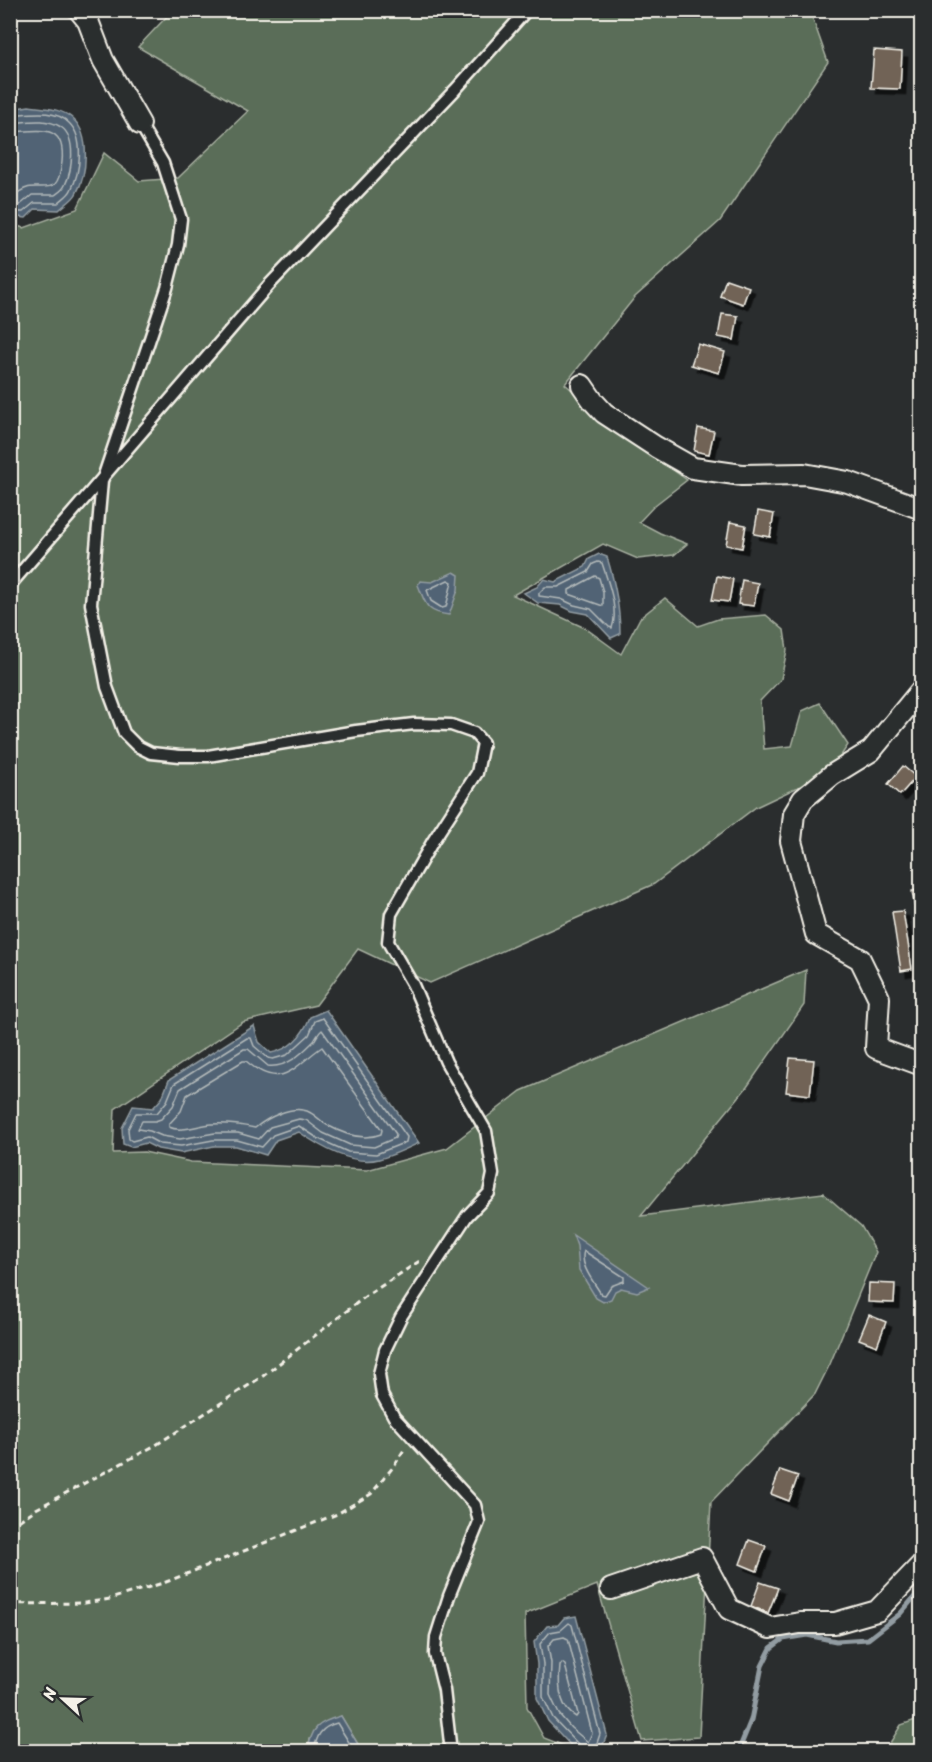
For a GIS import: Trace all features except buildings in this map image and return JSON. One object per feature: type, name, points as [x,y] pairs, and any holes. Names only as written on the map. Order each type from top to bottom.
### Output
[{"type":"street","points":[[79,10],[88,21],[103,60],[140,124]]},
{"type":"street","points":[[582,385],[604,413],[693,468],[742,475],[804,474],[848,482],[921,509]]},
{"type":"street","points":[[921,689],[871,751],[832,775],[803,799],[794,814],[791,842],[816,934],[860,959],[879,998],[876,1048],[921,1065]]},
{"type":"street","points":[[610,1588],[702,1558],[729,1609],[770,1628],[800,1623],[835,1623],[877,1611],[921,1564]]},
{"type":"lane","points":[[10,585],[269,285],[455,90],[527,10]]},
{"type":"lane","points":[[140,124],[163,163],[181,219],[178,245],[167,288],[102,481],[91,604],[107,687],[124,733],[137,746],[151,753],[208,756],[356,731],[414,724],[451,724],[474,733],[483,743],[477,773],[433,841],[391,914],[388,942],[412,985],[446,1062],[486,1131],[493,1174],[489,1193],[467,1216],[401,1317],[385,1350],[379,1374],[382,1395],[394,1417],[475,1505],[479,1522],[448,1596],[436,1637],[435,1654],[444,1690],[451,1752]]},
{"type":"path","points":[[10,1527],[36,1509],[156,1445],[263,1376],[366,1296],[424,1258]]},
{"type":"path","points":[[10,1604],[85,1603],[111,1599],[166,1582],[337,1514],[371,1494],[394,1466],[412,1436]]},
{"type":"green space","points":[[172,11],[810,11],[828,62],[720,221],[635,297],[565,384],[627,437],[687,480],[655,505],[639,522],[687,544],[674,555],[638,559],[603,544],[513,595],[585,628],[621,654],[640,618],[665,598],[698,626],[718,619],[766,615],[784,630],[787,650],[781,679],[760,701],[764,749],[792,746],[802,711],[820,703],[848,745],[830,772],[756,807],[654,884],[430,983],[358,949],[316,1005],[243,1022],[115,1109],[113,1153],[144,1152],[191,1162],[367,1170],[447,1148],[521,1091],[806,970],[804,1005],[747,1087],[641,1216],[823,1193],[861,1226],[876,1252],[830,1364],[815,1394],[711,1502],[699,1737],[642,1741],[597,1585],[525,1614],[527,1707],[544,1738],[577,1751],[362,1751],[341,1716],[310,1739],[308,1751],[11,1751],[10,224],[24,228],[77,209],[104,153],[139,181],[178,178],[248,111],[138,47]]},
{"type":"green space","points":[[921,1718],[921,1751],[885,1751],[901,1725]]},
{"type":"water","points":[[29,106],[58,111],[73,119],[83,135],[85,166],[80,186],[73,198],[59,210],[35,209],[26,218],[10,216],[11,109]]},
{"type":"water","points":[[599,554],[607,557],[618,605],[620,634],[611,638],[588,614],[572,611],[560,605],[538,603],[524,593],[537,587],[544,579],[555,582],[585,567],[589,559]]},
{"type":"water","points":[[454,572],[459,575],[458,590],[449,615],[435,612],[425,602],[418,585],[420,581],[432,582]]},
{"type":"water","points":[[326,1010],[419,1143],[389,1156],[369,1160],[358,1160],[337,1153],[299,1132],[276,1140],[266,1155],[236,1146],[214,1146],[181,1153],[158,1149],[146,1143],[131,1147],[123,1144],[122,1128],[133,1106],[153,1108],[162,1098],[169,1080],[254,1026],[259,1042],[271,1053],[285,1048],[300,1035],[310,1017]]},
{"type":"water","points":[[573,1235],[649,1287],[637,1292],[621,1288],[615,1291],[611,1299],[603,1302],[596,1298],[579,1270],[577,1246]]},
{"type":"water","points":[[576,1616],[607,1735],[602,1747],[597,1751],[576,1751],[548,1721],[537,1698],[537,1664],[534,1642],[547,1626],[558,1625],[564,1618]]},
{"type":"water","points":[[341,1716],[362,1751],[308,1751],[311,1737],[317,1727]]},
{"type":"waterway","points":[[738,1752],[751,1720],[762,1666],[771,1648],[783,1639],[807,1635],[836,1641],[868,1639],[900,1614],[922,1588]]}]
